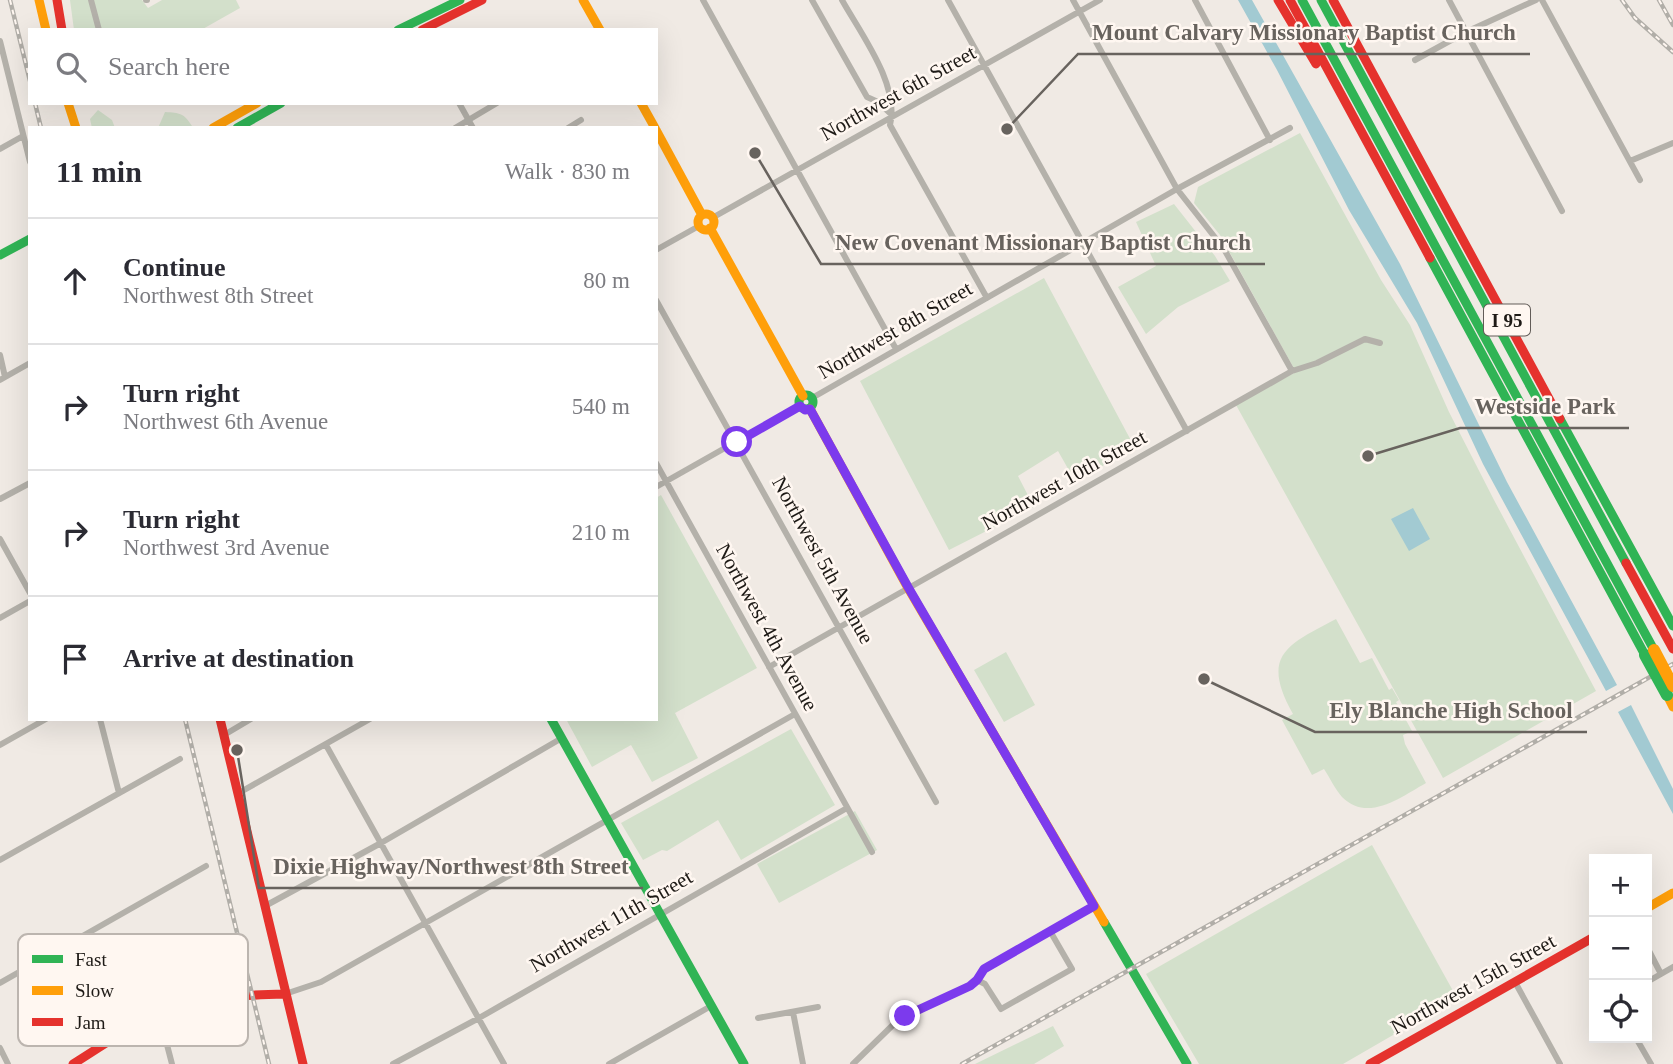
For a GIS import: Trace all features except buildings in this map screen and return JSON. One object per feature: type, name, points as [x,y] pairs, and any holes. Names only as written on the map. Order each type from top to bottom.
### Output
[{"type":"main road","points":[[39,0],[46,28]]},
{"type":"main road","points":[[57,0],[62,28]]},
{"type":"main road","points":[[402,28],[461,2],[482,0]]},
{"type":"main road","points":[[583,0],[599,28]]},
{"type":"main road","points":[[1278,0],[1315,62],[1350,110]]},
{"type":"main road","name":"I 95","points":[[1290,0],[1671,696]]},
{"type":"main road","points":[[1302,0],[1649,652]]},
{"type":"main road","points":[[1321,0],[1671,645]]},
{"type":"main road","name":"I 95","points":[[1334,0],[1673,626]]},
{"type":"main road","points":[[425,28],[461,2]]},
{"type":"main road","points":[[219,126],[254,105]]},
{"type":"main road","points":[[241,126],[277,105]]},
{"type":"main road","points":[[642,105],[654,126]]},
{"type":"main road","points":[[70,106],[75,126]]},
{"type":"main road","points":[[658,133],[908,587],[1187,1064]]},
{"type":"main road","points":[[0,255],[28,240]]},
{"type":"main road","points":[[220,721],[303,1064]]},
{"type":"main road","points":[[552,721],[744,1064]]},
{"type":"main road","points":[[1652,905],[1673,893]]},
{"type":"main road","name":"Northwest 15th Street","points":[[1370,1064],[1589,940]]},
{"type":"main road","points":[[248,998],[285,994]]},
{"type":"main road","points":[[73,1064],[104,1046]]},
{"type":"street","points":[[91,0],[98,28]]},
{"type":"street","points":[[703,0],[897,348]]},
{"type":"street","points":[[812,0],[867,97],[878,102],[892,116]]},
{"type":"street","points":[[842,0],[889,85],[892,116],[890,125],[987,298]]},
{"type":"street","points":[[948,0],[1187,430]]},
{"type":"street","points":[[1073,0],[1177,189],[1224,249],[1292,371]]},
{"type":"street","name":"Northwest 6th Street","points":[[658,249],[1100,0]]},
{"type":"street","points":[[1195,0],[1270,140]]},
{"type":"street","points":[[1449,0],[1562,211]]},
{"type":"street","points":[[1415,60],[1466,32],[1536,0]]},
{"type":"street","points":[[1542,0],[1640,180]]},
{"type":"street","points":[[0,41],[28,155]]},
{"type":"street","points":[[460,105],[472,126]]},
{"type":"street","points":[[458,126],[494,105]]},
{"type":"street","points":[[571,126],[581,120]]},
{"type":"street","name":"Northwest 8th Street","points":[[658,485],[1177,189],[1290,128]]},
{"type":"street","points":[[0,149],[23,136]]},
{"type":"street","points":[[1630,161],[1673,143]]},
{"type":"street","name":"Northwest 5th Avenue","points":[[658,304],[936,802]]},
{"type":"street","name":"Northwest 10th Street","points":[[769,667],[1292,371],[1317,363],[1365,339],[1380,343]]},
{"type":"street","points":[[0,355],[3,378],[28,364]]},
{"type":"street","name":"Northwest 4th Avenue","points":[[658,467],[872,852]]},
{"type":"street","points":[[0,499],[28,484]]},
{"type":"street","points":[[0,540],[28,589]]},
{"type":"street","points":[[0,618],[28,602]]},
{"type":"street","points":[[285,994],[321,982],[795,715]]},
{"type":"street","points":[[0,745],[42,721]]},
{"type":"street","points":[[101,721],[119,793]]},
{"type":"street","points":[[223,735],[248,721]]},
{"type":"street","points":[[237,794],[367,721]]},
{"type":"street","points":[[265,906],[381,843],[562,738]]},
{"type":"street","points":[[326,745],[504,1064]]},
{"type":"street","points":[[0,859],[180,759]]},
{"type":"street","name":"Northwest 11th Street","points":[[393,1064],[479,1018],[847,808]]},
{"type":"street","points":[[86,934],[206,866]]},
{"type":"street","points":[[853,1064],[897,1021],[970,986],[984,969],[1094,906]]},
{"type":"street","points":[[977,980],[985,984],[1001,1009],[1072,969],[1050,931]]},
{"type":"street","points":[[1652,957],[1661,974]]},
{"type":"street","points":[[1650,980],[1673,967]]},
{"type":"street","points":[[0,983],[18,973]]},
{"type":"street","points":[[1515,982],[1559,1064]]},
{"type":"street","points":[[609,1064],[711,1006]]},
{"type":"street","points":[[758,1018],[818,1007]]},
{"type":"street","points":[[793,1012],[803,1064]]},
{"type":"street","points":[[1639,1043],[1651,1064]]},
{"type":"street","points":[[167,1046],[172,1064]]},
{"type":"street","points":[[0,1048],[8,1064]]},
{"type":"green space","points":[[70,0],[142,0],[148,8],[162,0],[236,0],[240,8],[205,28],[74,28]]},
{"type":"green space","points":[[98,110],[112,120],[114,126],[92,126],[90,119]]},
{"type":"green space","points":[[165,112],[181,114],[192,126],[159,126]]},
{"type":"green space","points":[[1300,133],[1381,280],[1410,325],[1449,412],[1596,691],[1443,778],[1236,405],[1296,372],[1220,235],[1194,203],[1198,187]]},
{"type":"green space","points":[[1174,204],[1215,256],[1230,281],[1178,307],[1146,334],[1118,287],[1156,266],[1136,222]]},
{"type":"green space","points":[[1044,278],[1135,448],[1075,481],[1058,451],[1018,476],[1034,507],[949,550],[860,381]]},
{"type":"green space","points":[[661,495],[757,668],[675,713],[698,758],[652,782],[631,745],[592,767],[567,721],[658,721],[658,497]]},
{"type":"green space","points":[[1336,619],[1360,663],[1372,658],[1389,690],[1392,688],[1399,700],[1396,702],[1412,731],[1403,735],[1405,744],[1426,783],[1395,800],[1373,808],[1363,808],[1342,797],[1324,769],[1312,775],[1282,720],[1293,714],[1279,678],[1279,665],[1284,654],[1292,645]]},
{"type":"green space","points":[[1006,652],[1035,705],[1004,722],[974,670]]},
{"type":"green space","points":[[791,729],[835,805],[741,860],[718,820],[667,851],[662,850],[643,860],[621,823]]},
{"type":"green space","points":[[855,811],[877,850],[779,903],[757,864]]},
{"type":"green space","points":[[1372,845],[1457,998],[1343,1064],[1199,1064],[1146,974]]},
{"type":"green space","points":[[1053,1026],[1064,1046],[1034,1064],[975,1064]]},
{"type":"water","points":[[1238,0],[1252,0],[1400,264],[1507,482],[1617,685],[1606,691],[1483,464],[1417,323],[1349,210]]},
{"type":"water","points":[[1413,508],[1430,539],[1409,551],[1391,519]]},
{"type":"water","points":[[1631,705],[1673,789],[1673,814],[1618,712]]},
{"type":"railway","points":[[10,0],[28,73]]},
{"type":"railway","points":[[1622,0],[1635,18],[1673,52]]},
{"type":"railway","points":[[1659,0],[1673,25]]},
{"type":"railway","points":[[35,105],[41,126]]},
{"type":"railway","points":[[962,1064],[1673,664]]},
{"type":"railway","points":[[185,721],[237,934]]},
{"type":"railway","points":[[248,978],[269,1064]]},
{"type":"traffic: fast","points":[[402,28],[460,0]]},
{"type":"traffic: fast","points":[[1302,0],[1654,650]]},
{"type":"traffic: fast","points":[[1321,0],[1626,563]]},
{"type":"traffic: fast","points":[[241,126],[277,105]]},
{"type":"traffic: fast","points":[[0,255],[28,240]]},
{"type":"traffic: fast","points":[[1430,258],[1645,655]]},
{"type":"traffic: fast","points":[[803,395],[809,395],[813,402],[809,409],[803,409],[799,405],[799,399],[803,395]]},
{"type":"traffic: fast","points":[[1560,419],[1673,626]]},
{"type":"traffic: fast","points":[[1645,655],[1667,695]]},
{"type":"traffic: fast","points":[[552,721],[744,1064]]},
{"type":"traffic: fast","points":[[1104,922],[1187,1064]]},
{"type":"traffic: slow","points":[[39,0],[46,28]]},
{"type":"traffic: slow","points":[[583,0],[599,28]]},
{"type":"traffic: slow","points":[[69,105],[75,126]]},
{"type":"traffic: slow","points":[[217,126],[253,105]]},
{"type":"traffic: slow","points":[[642,105],[654,126]]},
{"type":"traffic: slow","points":[[658,134],[702,215]]},
{"type":"traffic: slow","points":[[706,214],[714,222],[706,230],[698,222],[706,214]]},
{"type":"traffic: slow","points":[[710,228],[803,396]]},
{"type":"traffic: slow","points":[[810,409],[908,588],[1104,922]]},
{"type":"traffic: slow","points":[[1654,650],[1673,686]]},
{"type":"traffic: slow","points":[[1667,695],[1673,707]]},
{"type":"traffic: slow","points":[[1652,905],[1673,893]]},
{"type":"traffic: jam","points":[[57,0],[62,28]]},
{"type":"traffic: jam","points":[[426,28],[482,0]]},
{"type":"traffic: jam","points":[[1278,0],[1316,64]]},
{"type":"traffic: jam","points":[[1290,0],[1430,258]]},
{"type":"traffic: jam","points":[[1333,0],[1560,419]]},
{"type":"traffic: jam","points":[[1626,563],[1673,649]]},
{"type":"traffic: jam","points":[[220,721],[303,1064]]},
{"type":"traffic: jam","points":[[1370,1064],[1589,940]]},
{"type":"traffic: jam","points":[[248,996],[285,994]]},
{"type":"traffic: jam","points":[[73,1064],[101,1046]]},
{"type":"place","name":"Mount Calvary Missionary Baptist Church","points":[[1007,129]]},
{"type":"place","name":"New Covenant Missionary Baptist Church","points":[[755,153]]},
{"type":"place","name":"Westside Park","points":[[1368,456]]},
{"type":"place","name":"Ely Blanche High School","points":[[1204,679]]},
{"type":"place","name":"Dixie Highway/Northwest 8th Street","points":[[237,750]]},
{"type":"route","points":[[737,442],[800,406],[805,410],[810,409],[908,587],[1094,906],[984,969],[970,986],[905,1016]]}]
